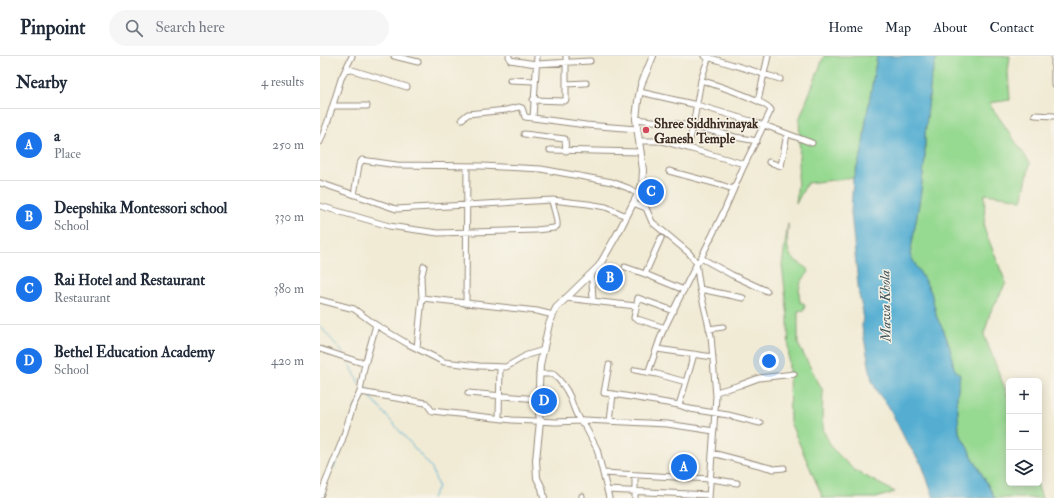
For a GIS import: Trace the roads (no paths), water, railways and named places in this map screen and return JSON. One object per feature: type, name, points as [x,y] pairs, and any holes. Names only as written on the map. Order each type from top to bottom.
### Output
[{"type":"main road","points":[[544,498],[542,488],[537,478],[536,469],[540,421],[538,399],[540,365],[549,324],[552,314],[556,308],[599,266],[642,186],[644,170],[636,119],[640,92],[653,56]]},
{"type":"street","points":[[320,142],[341,79],[352,56]]},
{"type":"street","points":[[394,56],[418,62]]},
{"type":"street","points":[[509,56],[510,60],[536,59],[567,63],[590,61]]},
{"type":"street","points":[[533,100],[565,101],[566,56]]},
{"type":"street","points":[[758,101],[768,56]]},
{"type":"street","points":[[688,148],[707,57],[780,79]]},
{"type":"street","points":[[1054,57],[1054,84]]},
{"type":"street","points":[[533,118],[536,59]]},
{"type":"street","points":[[346,68],[407,87]]},
{"type":"street","points":[[510,80],[534,81]]},
{"type":"street","points":[[648,373],[665,328],[696,265],[701,258],[744,164],[757,141],[771,110],[758,101],[701,80]]},
{"type":"street","points":[[566,84],[586,84]]},
{"type":"street","points":[[640,92],[697,105],[764,125],[812,143]]},
{"type":"street","points":[[333,106],[367,106]]},
{"type":"street","points":[[462,119],[468,114],[506,110],[519,107],[522,108],[525,117],[592,126],[637,129]]},
{"type":"street","points":[[1036,115],[1054,116]]},
{"type":"street","points":[[636,119],[693,126],[757,141]]},
{"type":"street","points":[[524,134],[565,139],[566,151]]},
{"type":"street","points":[[769,162],[781,166],[787,134]]},
{"type":"street","points":[[640,141],[662,141],[744,164]]},
{"type":"street","points":[[550,150],[641,152]]},
{"type":"street","points":[[354,194],[359,165],[362,160],[397,165],[541,169],[612,182],[628,188],[638,194]]},
{"type":"street","points":[[466,304],[468,166]]},
{"type":"street","points":[[669,171],[722,185],[733,190]]},
{"type":"street","points":[[320,183],[396,209],[552,200],[606,207],[626,216]]},
{"type":"street","points":[[607,490],[709,497],[716,392],[710,329],[700,289],[695,260],[689,253],[652,222],[646,208],[642,186]]},
{"type":"street","points":[[320,206],[389,226],[438,233],[536,230],[554,228],[558,223],[552,207],[552,200]]},
{"type":"street","points":[[633,204],[646,208]]},
{"type":"street","points":[[645,274],[661,238]]},
{"type":"street","points":[[701,258],[732,275],[767,291]]},
{"type":"street","points":[[417,348],[422,298],[421,279],[424,266]]},
{"type":"street","points":[[625,267],[684,290]]},
{"type":"street","points":[[590,275],[592,281],[593,301]]},
{"type":"street","points":[[700,289],[742,298]]},
{"type":"street","points":[[422,298],[552,314]]},
{"type":"street","points":[[565,298],[636,306]]},
{"type":"street","points":[[665,328],[634,318],[638,298],[674,311]]},
{"type":"street","points":[[320,300],[354,309],[373,321],[376,325],[444,362],[506,367],[527,355],[544,350]]},
{"type":"street","points":[[320,496],[322,486],[360,392],[362,364],[366,360],[376,325]]},
{"type":"street","points":[[710,329],[723,327]]},
{"type":"street","points":[[320,349],[362,364]]},
{"type":"street","points":[[657,349],[713,357]]},
{"type":"street","points":[[679,405],[694,354]]},
{"type":"street","points":[[609,365],[604,393],[679,405],[690,409],[760,423]]},
{"type":"street","points":[[499,418],[500,367]]},
{"type":"street","points":[[635,370],[686,382]]},
{"type":"street","points":[[540,374],[553,374],[570,396],[574,412],[597,449],[609,498]]},
{"type":"street","points":[[716,392],[740,386],[759,378],[794,374]]},
{"type":"street","points":[[360,392],[426,403],[432,411],[512,420],[581,422],[584,420],[667,424],[714,431]]},
{"type":"street","points":[[468,393],[538,399]]},
{"type":"street","points":[[610,421],[613,394]]},
{"type":"street","points":[[712,453],[774,469],[784,468]]},
{"type":"street","points":[[603,473],[711,479],[737,483]]},
{"type":"street","points":[[634,475],[635,498]]},
{"type":"water","name":"Mawa Khola","points":[[877,56],[937,56],[931,79],[925,135],[925,159],[910,255],[931,292],[937,318],[944,331],[950,348],[954,368],[960,375],[957,397],[959,432],[995,498],[934,498],[922,465],[906,441],[889,407],[878,393],[872,381],[862,327],[863,312],[859,295],[851,212],[853,178],[862,152]]},
{"type":"waterway","points":[[320,326],[344,354]]},
{"type":"waterway","points":[[348,360],[359,383]]},
{"type":"waterway","points":[[363,384],[369,391]]},
{"type":"waterway","points":[[372,395],[371,398],[432,468],[438,487],[432,498]]},
{"type":"waterway","points":[[334,468],[350,429],[356,405]]},
{"type":"place","name":"Shree Siddhivinayak Ganesh Temple","points":[[646,130]]},
{"type":"place","name":"Rai Hotel and Restaurant","points":[[651,192]]},
{"type":"place","name":"Deepshika Montessori school","points":[[610,278]]},
{"type":"place","name":"Bethel Education Academy","points":[[544,401]]},
{"type":"place","name":"a","points":[[684,467]]}]
